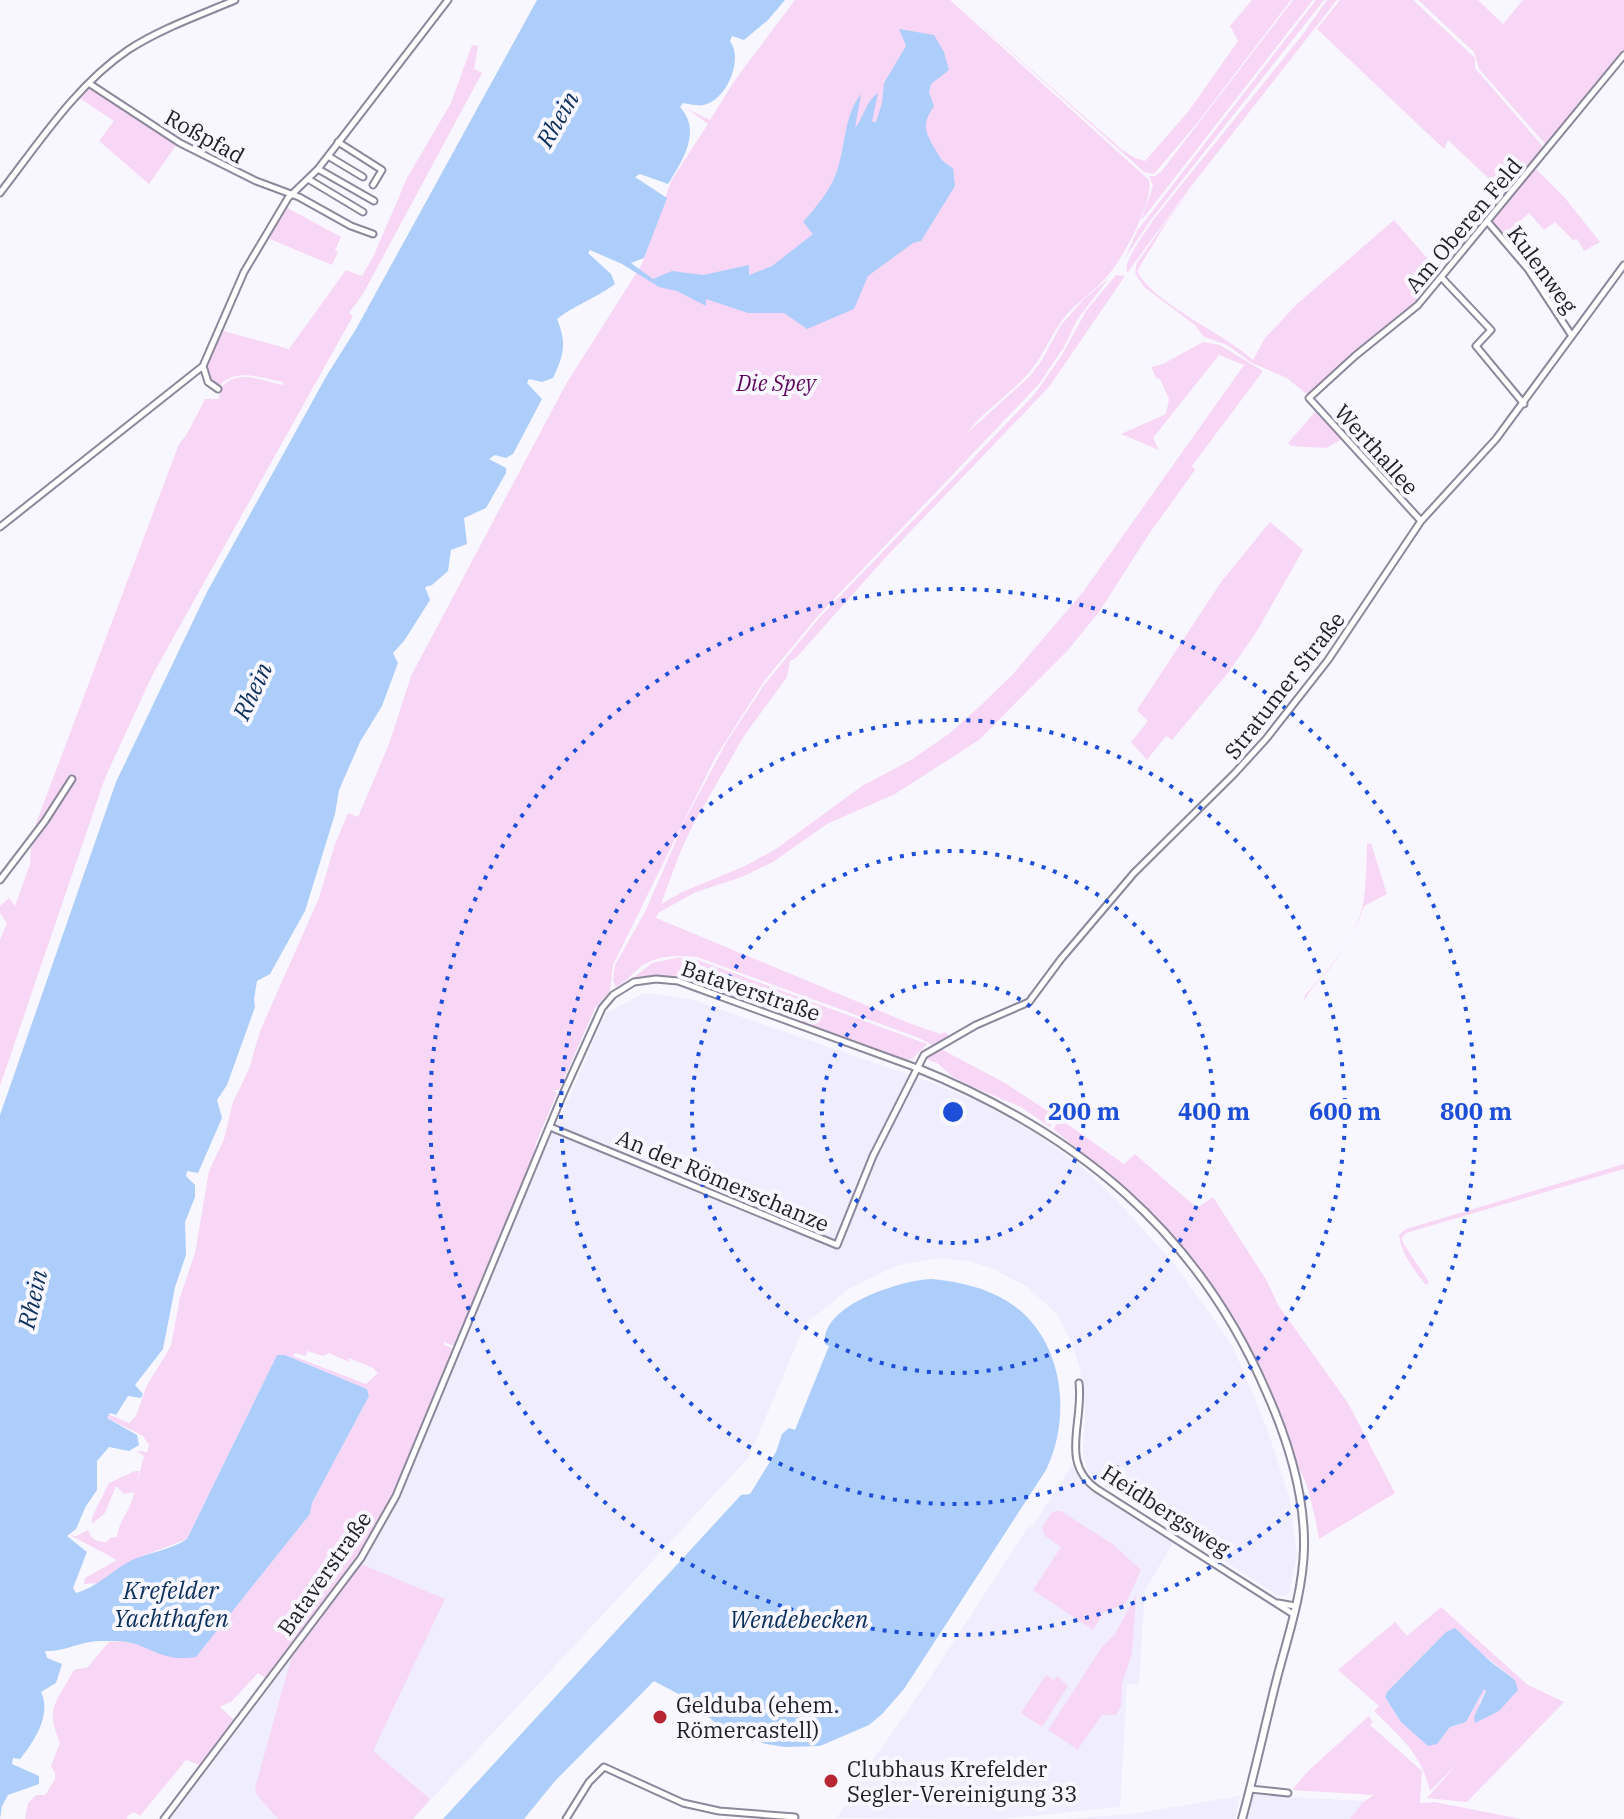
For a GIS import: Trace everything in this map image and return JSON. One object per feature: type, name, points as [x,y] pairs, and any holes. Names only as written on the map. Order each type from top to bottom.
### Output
[{"type":"street","points":[[0,193],[90,84],[113,62],[141,42],[235,0]]},
{"type":"street","points":[[0,527],[203,366],[244,272],[291,194],[318,169],[448,0]]},
{"type":"street","name":"Am Oberen Feld","points":[[1309,398],[1355,356],[1409,314],[1624,55]]},
{"type":"street","name":"Roßpfad","points":[[90,84],[180,143],[373,234]]},
{"type":"street","points":[[338,142],[382,170],[373,185]]},
{"type":"street","points":[[328,156],[363,177]]},
{"type":"street","points":[[318,169],[374,201]]},
{"type":"street","points":[[308,179],[363,212]]},
{"type":"street","name":"Kulenweg","points":[[1487,221],[1528,269],[1572,336]]},
{"type":"street","name":"Stratumer Straße","points":[[917,1068],[928,1052],[990,1019],[1020,1008],[1037,995],[1061,959],[1134,873],[1234,774],[1285,716],[1369,602],[1421,521],[1524,404],[1624,265]]},
{"type":"street","points":[[1441,277],[1491,330],[1476,346],[1524,404]]},
{"type":"street","points":[[203,366],[208,382],[218,389]]},
{"type":"street","name":"Werthallee","points":[[1309,398],[1421,521]]},
{"type":"street","points":[[0,880],[72,779]]},
{"type":"street","name":"Bataverstraße","points":[[164,1819],[361,1558],[385,1517],[602,1008],[613,995],[642,980],[678,981],[917,1068],[1035,1125],[1087,1160],[1118,1186],[1156,1223],[1210,1290],[1252,1359],[1272,1404],[1291,1459],[1304,1531],[1303,1565],[1294,1610]]},
{"type":"street","name":"An der Römerschanze","points":[[550,1127],[837,1245],[873,1156],[917,1068]]},
{"type":"street","name":"Heidbergsweg","points":[[1079,1383],[1080,1412],[1075,1461],[1083,1477],[1270,1600],[1294,1610]]},
{"type":"street","points":[[1242,1819],[1294,1610]]},
{"type":"street","points":[[566,1819],[589,1782],[604,1767],[683,1803],[759,1817],[795,1817]]},
{"type":"street","points":[[1250,1789],[1288,1793]]},
{"type":"shaded area","points":[[644,993],[690,999],[930,1082],[979,1102],[1035,1133],[1082,1167],[1117,1200],[1175,1265],[1232,1345],[1265,1423],[1289,1496],[1297,1555],[1289,1592],[1278,1596],[1089,1473],[1083,1456],[1085,1410],[1080,1368],[1071,1341],[1058,1315],[1026,1286],[991,1268],[969,1261],[940,1258],[898,1265],[850,1288],[805,1324],[749,1457],[413,1819],[170,1819],[354,1576],[392,1513],[551,1132],[559,1121],[606,1013]]},
{"type":"shaded area","points":[[1075,1461],[1083,1477],[1173,1537],[1173,1543],[1145,1590],[1139,1684],[1127,1684],[1120,1807],[1001,1819],[837,1818],[850,1796],[860,1787],[857,1783]]},
{"type":"shaded area","points":[[1253,1795],[1364,1801],[1350,1819],[1246,1819]]},
{"type":"shaded area","points":[[1240,1796],[1235,1819],[1067,1819],[1132,1814]]},
{"type":"green space","name":"Die Spey","points":[[795,0],[950,0],[1149,180],[1147,201],[1129,243],[1109,274],[1066,315],[1028,374],[966,434],[1030,376],[1061,325],[1084,299],[1109,278],[1077,320],[1064,347],[1039,384],[817,617],[765,680],[715,758],[613,965],[610,991],[595,1008],[559,1090],[552,1090],[557,1093],[536,1143],[532,1166],[454,1346],[444,1342],[444,1345],[454,1349],[371,1536],[268,1680],[258,1673],[232,1701],[220,1707],[235,1721],[200,1765],[186,1760],[140,1816],[134,1812],[126,1817],[128,1819],[25,1819],[28,1803],[36,1795],[45,1795],[55,1779],[51,1766],[60,1743],[53,1713],[74,1670],[88,1667],[109,1642],[122,1641],[196,1657],[310,1514],[312,1503],[369,1396],[367,1389],[285,1355],[277,1355],[187,1539],[130,1561],[100,1583],[84,1584],[85,1578],[117,1560],[70,1535],[76,1536],[88,1530],[100,1542],[117,1537],[134,1492],[124,1494],[116,1486],[105,1513],[92,1524],[92,1517],[109,1483],[139,1471],[137,1482],[144,1456],[136,1451],[147,1452],[149,1445],[143,1436],[103,1416],[108,1414],[129,1423],[136,1416],[147,1385],[171,1346],[180,1297],[195,1253],[209,1171],[224,1139],[233,1102],[249,1069],[260,1031],[319,898],[348,813],[358,817],[389,744],[411,676],[566,384],[642,264],[671,181],[708,124],[686,108],[710,120],[735,80]],"holes":[[[308,1351],[323,1356],[329,1353],[349,1362],[349,1358],[378,1373],[366,1384],[293,1356],[295,1353],[306,1356]]]},
{"type":"green space","points":[[953,0],[1121,149],[1145,161],[1188,112],[1238,41],[1230,26],[1252,0],[1291,0],[1199,121],[1154,174],[1144,172]]},
{"type":"green space","points":[[1293,0],[1313,0],[1141,221],[1153,186],[1149,176],[1161,172]]},
{"type":"green space","points":[[1316,0],[1324,0],[1150,221],[1125,258],[1137,231]]},
{"type":"green space","points":[[1327,0],[1337,0],[1127,273],[1131,254],[1153,220]]},
{"type":"green space","points":[[1340,0],[1413,0],[1475,58],[1475,68],[1545,149],[1506,195],[1448,140],[1444,149],[1317,29]]},
{"type":"green space","points":[[1418,0],[1478,0],[1503,24],[1523,0],[1624,0],[1624,52],[1547,146],[1479,69],[1474,52]]},
{"type":"green space","points":[[472,45],[478,46],[474,69],[482,73],[363,294],[349,313],[353,316],[153,674],[105,778],[0,1086],[0,940],[7,923],[0,913],[0,906],[9,898],[15,906],[30,864],[32,834],[179,444],[205,399],[219,399],[220,389],[227,382],[250,377],[284,385],[283,382],[257,377],[240,376],[225,381],[218,387],[208,373],[207,360],[220,330],[289,349],[346,270],[362,276],[407,178],[451,103]]},
{"type":"green space","points":[[94,88],[177,144],[149,184],[99,141],[114,121],[78,97],[86,89]]},
{"type":"green space","points":[[1535,168],[1565,198],[1600,242],[1584,251],[1577,239],[1573,240],[1555,222],[1544,230],[1529,213],[1504,236],[1493,224]]},
{"type":"green space","points":[[1204,173],[1168,220],[1137,271],[1158,295],[1253,360],[1265,338],[1297,304],[1394,220],[1441,274],[1417,303],[1311,393],[1305,393],[1287,378],[1252,363],[1227,345],[1204,337],[1195,325],[1144,287],[1135,273],[1137,263],[1167,220]]},
{"type":"green space","points":[[284,206],[341,237],[332,265],[265,237]]},
{"type":"green space","points":[[1116,275],[1125,276],[1049,387],[790,661],[787,677],[744,736],[694,823],[661,904],[776,849],[862,786],[911,760],[950,733],[1012,675],[1083,592],[1244,365],[1219,355],[1153,438],[1159,450],[1121,434],[1166,414],[1169,399],[1151,367],[1163,364],[1203,342],[1220,345],[1263,371],[1192,466],[1195,470],[1099,612],[1068,650],[979,740],[895,794],[827,824],[773,862],[742,877],[696,892],[658,913],[656,918],[909,1023],[940,1034],[946,1032],[950,1040],[934,1046],[697,957],[657,959],[616,987],[613,980],[615,965],[645,912],[685,820],[726,743],[764,685],[819,618],[1034,395],[1062,355],[1086,311]]},
{"type":"green space","points":[[1316,411],[1342,439],[1326,448],[1291,446],[1288,443]]},
{"type":"green space","points":[[1270,522],[1303,550],[1257,631],[1228,673],[1172,740],[1166,736],[1147,760],[1131,742],[1148,721],[1137,710],[1221,582]]},
{"type":"green space","points":[[1371,843],[1387,894],[1364,906],[1358,921],[1364,896],[1367,844]]},
{"type":"green space","points":[[1341,952],[1333,964],[1304,1001],[1305,995]]},
{"type":"green space","points":[[681,957],[698,960],[927,1044],[912,1059],[904,1060],[681,980],[653,976],[628,982],[652,963]]},
{"type":"green space","points":[[941,1049],[1005,1083],[1057,1117],[1050,1127],[1021,1107],[953,1077],[937,1063],[926,1059]]},
{"type":"green space","points":[[1060,1119],[1124,1164],[1135,1154],[1197,1208],[1213,1197],[1267,1281],[1278,1305],[1348,1403],[1395,1493],[1319,1539],[1305,1482],[1280,1420],[1253,1359],[1221,1301],[1159,1221],[1053,1129]]},
{"type":"green space","points":[[1624,1164],[1624,1169],[1406,1233],[1403,1243],[1429,1282],[1426,1285],[1402,1248],[1399,1235],[1406,1229]]},
{"type":"green space","points":[[1061,1511],[1114,1545],[1141,1570],[1126,1603],[1103,1613],[1093,1630],[1033,1590],[1061,1547],[1045,1536],[1042,1528],[1051,1513]]},
{"type":"green space","points":[[361,1564],[445,1599],[373,1751],[430,1799],[413,1819],[278,1819],[257,1795],[255,1788],[291,1659]]},
{"type":"green space","points":[[1136,1595],[1132,1653],[1122,1684],[1121,1706],[1116,1715],[1102,1715],[1076,1752],[1077,1749],[1048,1730],[1102,1647],[1115,1634]]},
{"type":"green space","points":[[1441,1607],[1528,1685],[1564,1702],[1467,1802],[1427,1798],[1457,1764],[1430,1791],[1415,1756],[1374,1711],[1379,1706],[1338,1670],[1395,1622],[1407,1636]],"holes":[[[1446,1632],[1475,1648],[1515,1680],[1494,1714],[1488,1715],[1479,1703],[1486,1691],[1484,1689],[1466,1722],[1450,1727],[1437,1744],[1401,1722],[1385,1697],[1387,1692]]]},
{"type":"green space","points":[[1046,1675],[1054,1680],[1057,1676],[1068,1686],[1042,1727],[1021,1713]]},
{"type":"green space","points":[[1369,1716],[1373,1722],[1370,1725],[1422,1771],[1420,1803],[1435,1802],[1521,1819],[1350,1819],[1362,1803],[1374,1795],[1292,1790],[1308,1771]]},
{"type":"water","points":[[537,0],[785,0],[768,20],[744,40],[732,36],[734,69],[719,96],[703,105],[683,103],[680,107],[690,126],[690,136],[684,155],[668,184],[640,174],[635,177],[667,198],[644,258],[631,263],[653,279],[672,271],[703,275],[749,265],[749,275],[772,266],[813,234],[803,222],[833,180],[849,119],[861,94],[855,128],[878,93],[872,122],[876,122],[884,83],[906,46],[899,29],[934,35],[944,52],[949,70],[931,84],[929,92],[934,106],[926,127],[940,158],[953,168],[955,186],[921,241],[913,243],[868,276],[854,309],[807,329],[784,313],[748,313],[706,299],[706,306],[677,291],[659,287],[622,264],[590,250],[588,253],[611,274],[615,284],[557,319],[563,342],[557,370],[553,378],[542,382],[529,379],[527,383],[542,399],[513,454],[506,458],[495,455],[489,459],[506,468],[506,473],[486,508],[464,518],[467,544],[451,550],[448,571],[425,587],[430,600],[393,653],[398,663],[382,706],[360,742],[339,790],[335,814],[305,911],[270,974],[257,981],[255,1007],[227,1085],[217,1100],[222,1118],[198,1173],[187,1171],[186,1176],[195,1185],[195,1197],[185,1222],[186,1255],[175,1287],[163,1349],[135,1385],[143,1394],[141,1398],[128,1396],[116,1415],[110,1413],[107,1418],[137,1435],[139,1445],[129,1451],[109,1447],[97,1461],[97,1490],[76,1529],[67,1536],[87,1552],[73,1588],[76,1593],[91,1587],[132,1560],[187,1539],[277,1355],[285,1355],[367,1389],[369,1396],[312,1503],[310,1514],[196,1657],[172,1657],[118,1641],[93,1641],[45,1651],[47,1658],[62,1664],[56,1683],[41,1692],[43,1718],[36,1736],[20,1759],[13,1758],[12,1764],[39,1776],[39,1784],[8,1795],[0,1819],[0,1115],[116,782],[207,592]]},
{"type":"water","name":"Wendebecken","points":[[931,1279],[968,1285],[1003,1298],[1037,1329],[1055,1367],[1060,1409],[1058,1430],[1046,1470],[904,1689],[882,1714],[869,1725],[820,1746],[785,1747],[726,1731],[682,1696],[654,1681],[555,1781],[524,1819],[443,1819],[741,1495],[750,1494],[776,1452],[782,1434],[789,1428],[795,1430],[829,1346],[825,1344],[827,1330],[835,1318],[865,1297],[902,1284]]},
{"type":"water","points":[[1455,1628],[1515,1680],[1518,1690],[1499,1711],[1475,1723],[1474,1717],[1486,1691],[1484,1689],[1466,1722],[1450,1727],[1437,1744],[1428,1746],[1401,1722],[1385,1697],[1446,1632]]},
{"type":"place","name":"Gelduba (ehem. Römercastell)","points":[[660,1717]]},
{"type":"place","name":"Clubhaus Krefelder Segler-Vereinigung 33","points":[[831,1781]]},
{"type":"water label","name":"Rhein","points":[[557,119]]},
{"type":"water label","name":"Rhein","points":[[252,691]]},
{"type":"water label","name":"Rhein","points":[[32,1299]]},
{"type":"water label","name":"Krefelder Yachthafen","points":[[171,1604]]}]
